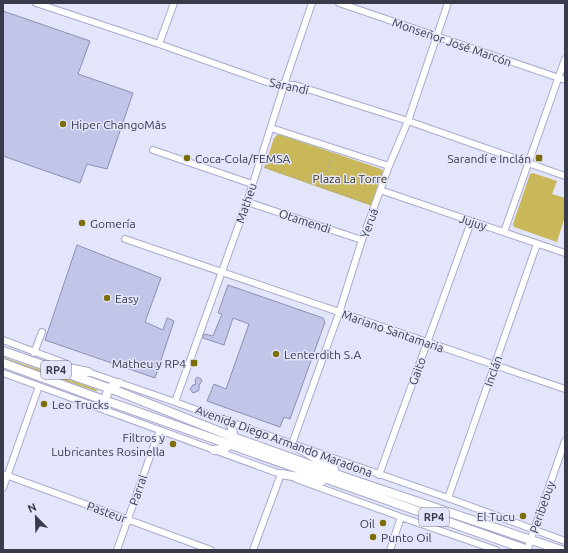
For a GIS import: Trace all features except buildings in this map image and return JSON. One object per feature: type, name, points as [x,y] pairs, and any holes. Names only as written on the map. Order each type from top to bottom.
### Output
[{"type":"main road","name":"Avenida Diego Armando Maradona","points":[[3,351],[33,357],[341,484],[528,550]]},
{"type":"main road","points":[[33,357],[88,372]]},
{"type":"main road","name":"Avenida Diego Armando Maradona","points":[[3,363],[105,400],[350,478],[561,550]]},
{"type":"main road","points":[[107,410],[105,400],[109,389],[114,384],[118,383]]},
{"type":"main road","points":[[214,450],[226,448],[232,440],[232,427],[227,421]]},
{"type":"main road","points":[[292,444],[350,478]]},
{"type":"main road","points":[[281,474],[341,484]]},
{"type":"street","name":"Sarandí","points":[[36,3],[272,84],[295,86],[408,121],[565,176]]},
{"type":"street","points":[[159,44],[174,3]]},
{"type":"street","name":"Matheu","points":[[175,402],[247,202],[312,3]]},
{"type":"street","name":"Monseñor José Marcón","points":[[339,3],[565,80]]},
{"type":"street","name":"Yeruá","points":[[292,444],[339,313],[362,240],[389,166],[408,121],[448,3]]},
{"type":"street","points":[[504,232],[565,59]]},
{"type":"street","points":[[271,128],[389,166]]},
{"type":"street","points":[[153,150],[252,184]]},
{"type":"street","name":"Jujuy","points":[[380,190],[565,253]]},
{"type":"street","name":"Otamendi","points":[[247,202],[362,240]]},
{"type":"street","name":"Gaito","points":[[379,475],[471,222]]},
{"type":"street","name":"Mariano Santamaria","points":[[125,239],[221,273],[565,389]]},
{"type":"street","name":"Inclán","points":[[448,498],[538,244]]},
{"type":"street","points":[[33,357],[42,332]]},
{"type":"street","name":"Avenida Diego Armando Maradona","points":[[3,340],[33,357]]},
{"type":"street","name":"Avenida Diego Armando Maradona","points":[[88,372],[448,498],[565,541]]},
{"type":"street","points":[[3,373],[496,550]]},
{"type":"street","points":[[3,488],[5,475],[39,386]]},
{"type":"street","name":"Parral","points":[[117,550],[160,430]]},
{"type":"street","name":"Peribebuy","points":[[528,550],[565,441]]},
{"type":"street","points":[[253,550],[281,474]]},
{"type":"street","name":"Pasteur","points":[[5,475],[211,550]]},
{"type":"street","points":[[390,550],[401,517]]},
{"type":"path","points":[[321,187],[333,153]]},
{"type":"path","points":[[264,167],[373,205]]},
{"type":"green space","name":"Plaza La Torre","points":[[277,135],[281,135],[381,169],[384,173],[372,206],[264,168],[274,138]]},
{"type":"green space","points":[[533,173],[557,181],[552,194],[565,198],[565,216],[557,242],[514,227],[513,224],[530,174]]},
{"type":"green space","points":[[3,357],[96,389],[98,391],[3,359]]},
{"type":"place","name":"Hiper ChangoMâs","points":[[63,124]]},
{"type":"place","name":"Coca-Cola/FEMSA","points":[[187,158]]},
{"type":"place","name":"Sarandí e Inclán","points":[[539,158]]},
{"type":"place","name":"Gomería","points":[[82,223]]},
{"type":"place","name":"Easy","points":[[107,298]]},
{"type":"place","name":"Lenterdith S.A","points":[[276,354]]},
{"type":"place","name":"Matheu y RP4","points":[[194,363]]},
{"type":"place","name":"Leo Trucks","points":[[44,404]]},
{"type":"place","name":"Filtros y Lubricantes Rosinella","points":[[173,444]]},
{"type":"place","name":"El Tucu","points":[[523,516]]},
{"type":"place","name":"Oil","points":[[383,523]]},
{"type":"place","name":"Punto Oil","points":[[373,537]]}]
